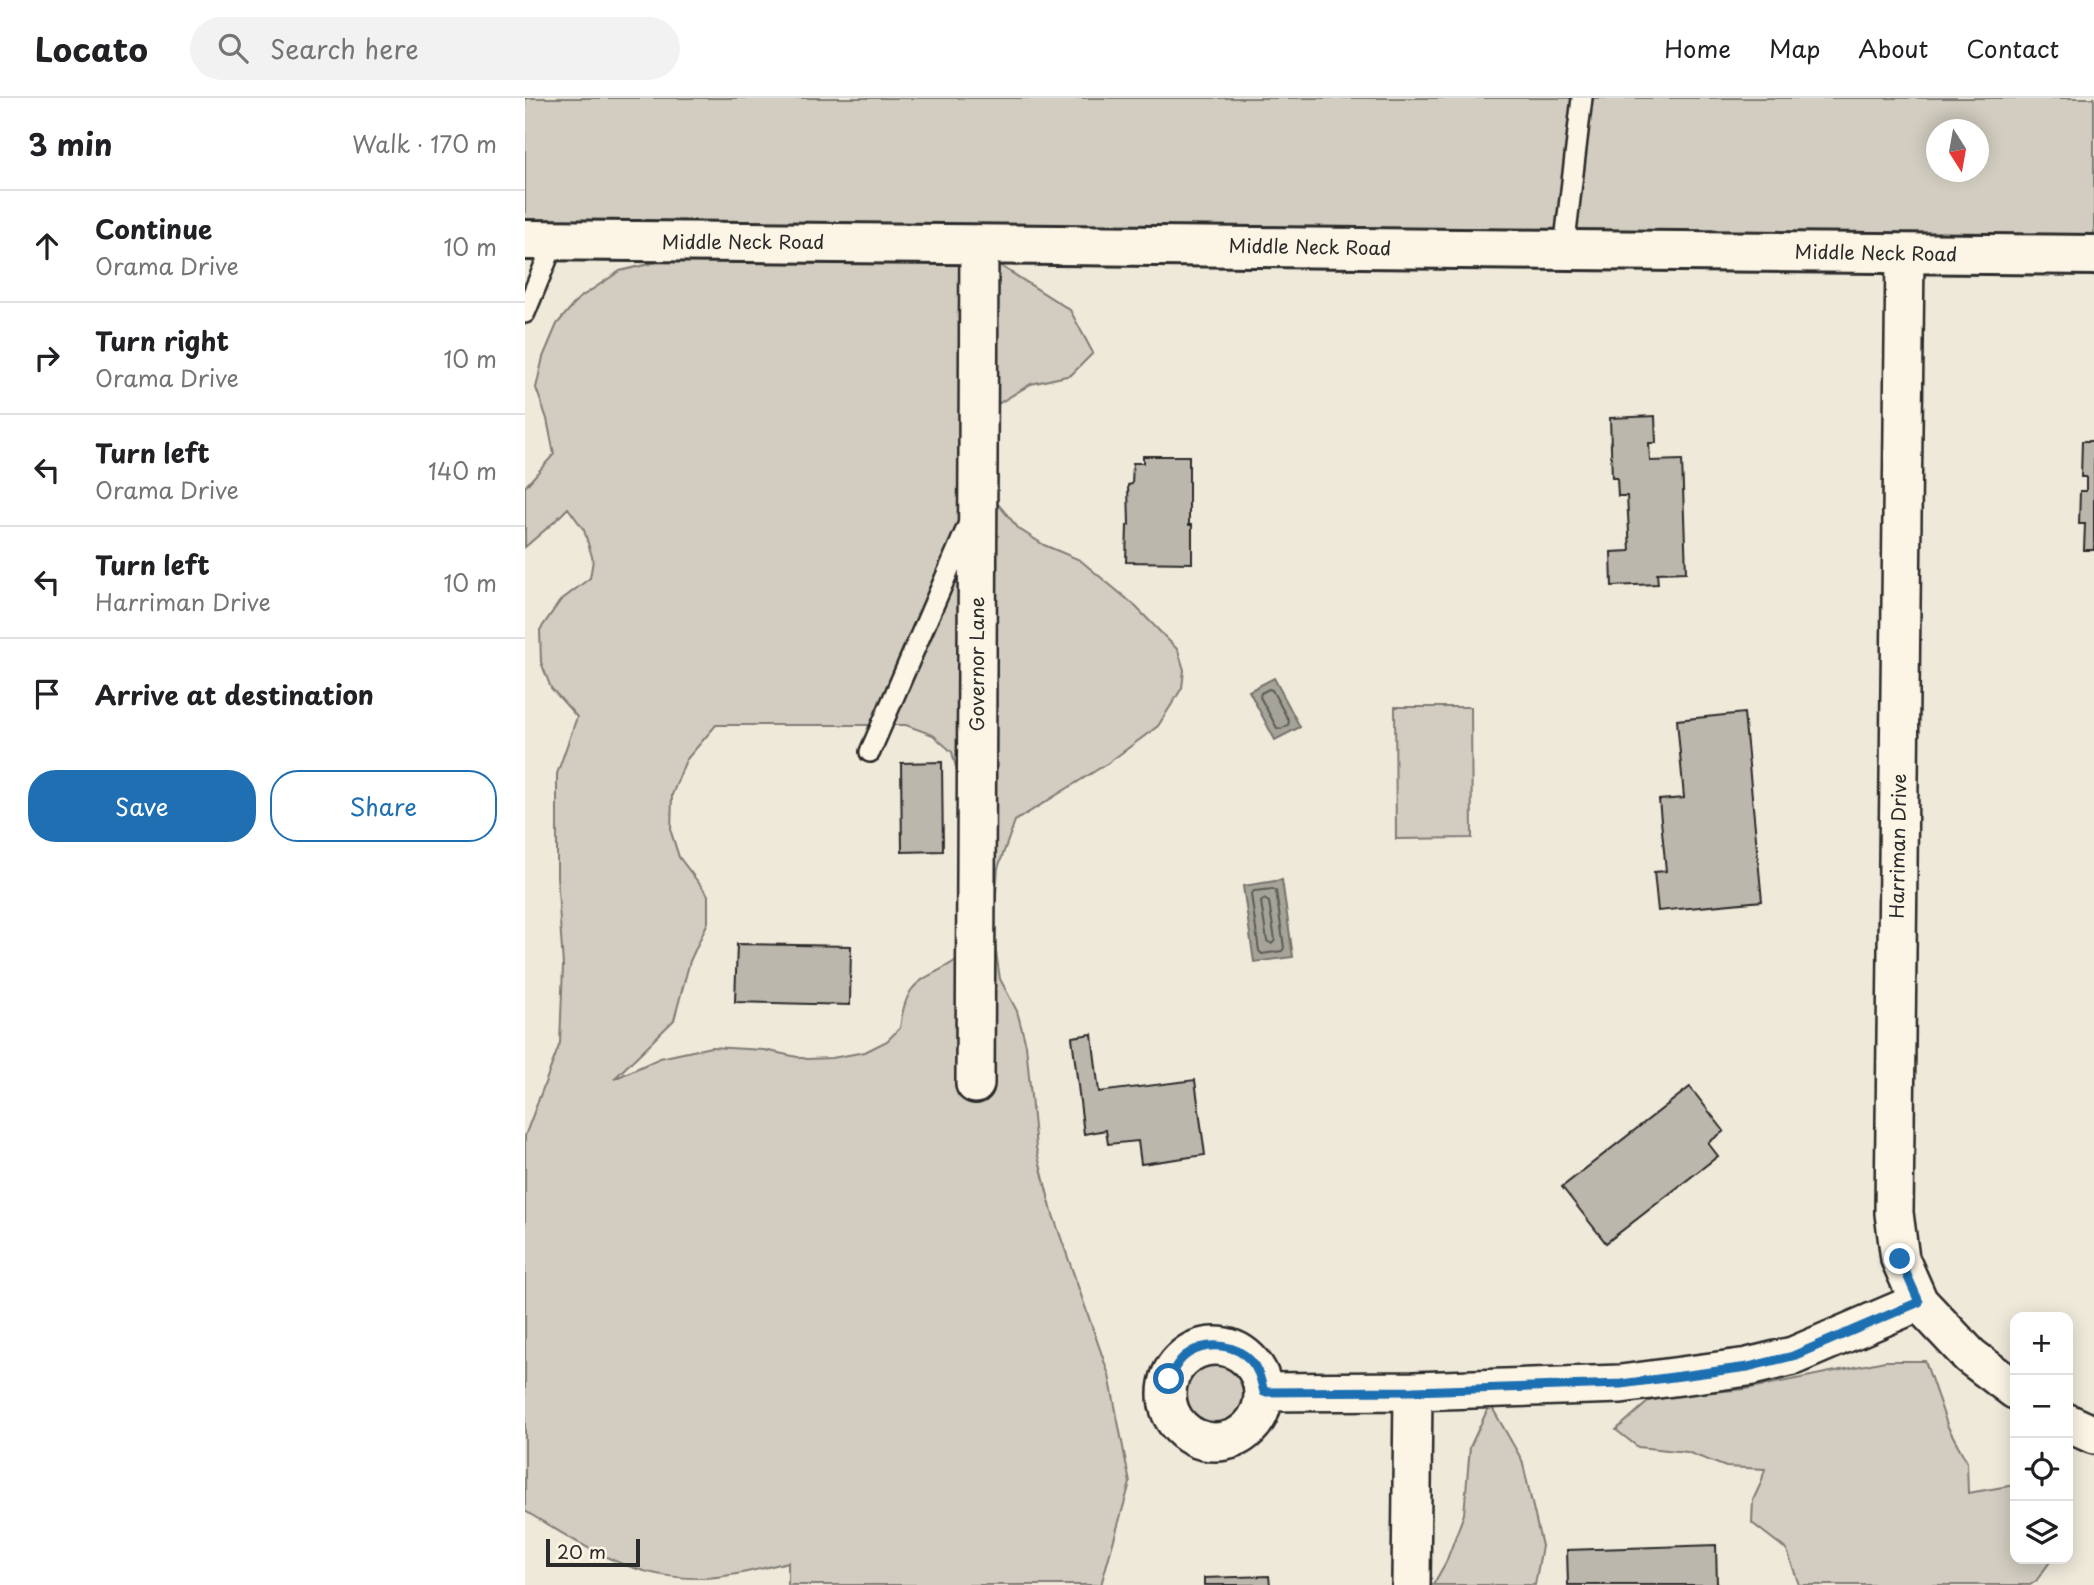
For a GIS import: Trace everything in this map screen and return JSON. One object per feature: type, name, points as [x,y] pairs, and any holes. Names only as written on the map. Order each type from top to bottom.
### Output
[{"type":"main road","name":"Middle Neck Road","points":[[540,240],[2094,255]]},
{"type":"street","name":"Governor Lane","points":[[975,1084],[979,244]]},
{"type":"street","name":"Harriman Drive","points":[[1906,254],[1894,1213],[1900,1259],[1919,1302],[1970,1356],[2010,1387]]},
{"type":"street","points":[[1264,1392],[1413,1391],[1621,1384],[1748,1367],[1793,1356],[1919,1302]]},
{"type":"street","points":[[1411,1585],[1413,1391]]},
{"type":"street","points":[[2073,1426],[2094,1436]]},
{"type":"lane","points":[[1564,249],[1582,98]]},
{"type":"lane","points":[[525,313],[540,240]]},
{"type":"lane","points":[[870,752],[978,503]]},
{"type":"shaded area","points":[[525,98],[2094,98],[2094,255],[525,240]]},
{"type":"shaded area","points":[[979,252],[1070,310],[1093,353],[1071,375],[1031,384],[998,404],[988,425],[978,467],[997,503],[1019,529],[1044,545],[1080,560],[1133,604],[1178,650],[1184,670],[1182,688],[1158,726],[1108,763],[1015,821],[998,868],[993,932],[1000,979],[1017,1011],[1026,1045],[1036,1148],[1052,1212],[1109,1375],[1130,1483],[1101,1585],[788,1585],[788,1562],[725,1576],[677,1577],[631,1567],[609,1558],[525,1511],[525,1136],[560,1043],[563,966],[557,876],[557,774],[577,717],[551,688],[541,662],[540,630],[560,601],[590,578],[593,560],[584,530],[568,508],[525,547],[525,487],[554,454],[547,419],[536,388],[543,357],[557,324],[578,299],[620,271],[674,258]],"holes":[[[716,725],[906,725],[933,735],[952,752],[959,779],[962,956],[913,988],[907,997],[900,1028],[887,1041],[865,1052],[807,1059],[764,1050],[711,1047],[660,1058],[614,1079],[674,1020],[690,961],[708,922],[708,895],[679,857],[671,832],[672,795],[686,760]]]},
{"type":"shaded area","points":[[1395,707],[1471,707],[1472,838],[1396,839]]},
{"type":"shaded area","points":[[1885,1361],[1925,1361],[1948,1427],[1967,1462],[1968,1493],[2010,1486],[2010,1564],[2048,1564],[2030,1585],[1799,1585],[1787,1550],[1752,1523],[1753,1500],[1765,1469],[1726,1467],[1687,1452],[1638,1447],[1616,1430],[1649,1401],[1678,1395],[1746,1389]]},
{"type":"shaded area","points":[[1222,1362],[1240,1371],[1247,1382],[1247,1408],[1240,1419],[1229,1426],[1210,1428],[1192,1419],[1185,1408],[1183,1389],[1192,1371],[1203,1364]]},
{"type":"shaded area","points":[[1490,1404],[1522,1460],[1542,1546],[1535,1585],[1433,1585],[1446,1562],[1464,1514],[1470,1447]]},
{"type":"water","points":[[1274,678],[1300,727],[1275,740],[1249,691]]},
{"type":"water","points":[[1282,880],[1293,957],[1254,962],[1243,886]]},
{"type":"building","points":[[1655,416],[1656,443],[1649,443],[1650,461],[1682,460],[1686,572],[1657,573],[1658,584],[1612,586],[1611,552],[1630,551],[1627,496],[1618,496],[1617,478],[1612,478],[1610,418]]},
{"type":"building","points":[[2082,441],[2094,441],[2094,550],[2084,550],[2085,524],[2079,524],[2080,491],[2086,491],[2086,477],[2081,477]]},
{"type":"building","points":[[1143,456],[1189,456],[1192,563],[1126,562],[1128,485],[1132,484],[1133,463],[1143,463]]},
{"type":"building","points":[[1744,713],[1762,901],[1658,911],[1654,872],[1666,871],[1659,800],[1684,798],[1677,720]]},
{"type":"building","points":[[942,762],[943,851],[902,852],[901,763]]},
{"type":"building","points":[[737,944],[851,946],[850,1005],[735,1002]]},
{"type":"building","points":[[1092,1034],[1099,1092],[1195,1080],[1205,1155],[1141,1164],[1138,1141],[1108,1144],[1106,1130],[1084,1134],[1072,1037]]},
{"type":"building","points":[[1690,1087],[1724,1131],[1708,1143],[1718,1156],[1606,1243],[1562,1187]]},
{"type":"building","points":[[1716,1545],[1717,1585],[1568,1585],[1567,1550]]},
{"type":"building","points":[[1269,1576],[1270,1585],[1204,1585],[1204,1578]]},
{"type":"route","points":[[1169,1379],[1177,1364],[1189,1353],[1205,1346],[1222,1346],[1238,1351],[1251,1361],[1260,1375],[1264,1392],[1413,1391],[1621,1384],[1748,1367],[1793,1356],[1919,1302],[1900,1259]]}]
